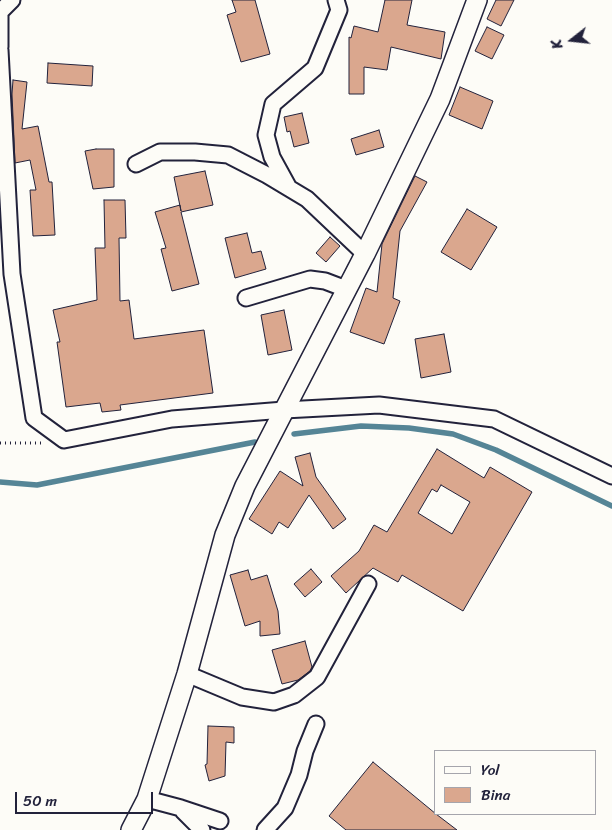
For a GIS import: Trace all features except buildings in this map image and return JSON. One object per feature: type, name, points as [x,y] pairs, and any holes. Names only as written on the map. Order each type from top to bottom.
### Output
[{"type":"street","points":[[12,0],[0,12],[0,48],[12,274],[34,418],[64,440],[172,418],[379,404],[494,419],[612,476]]},
{"type":"street","points":[[290,189],[272,157],[266,135],[273,104],[315,68],[339,10],[336,0]]},
{"type":"street","points":[[131,830],[147,799],[187,674],[225,535],[245,486],[364,254],[440,100],[477,0]]},
{"type":"street","points":[[136,164],[160,152],[195,152],[228,155],[306,199],[364,254]]},
{"type":"street","points":[[246,298],[310,280],[326,281],[346,289]]},
{"type":"street","points":[[187,674],[242,697],[274,702],[294,695],[317,677],[368,584]]},
{"type":"street","points":[[265,830],[285,808],[299,775],[316,724]]},
{"type":"street","points":[[147,799],[220,821]]},
{"type":"street","points":[[181,808],[202,830]]},
{"type":"path","points":[[0,443],[38,444],[64,440]]},
{"type":"waterway","points":[[294,434],[361,426],[409,428],[453,434],[496,450],[612,506]]},
{"type":"waterway","points":[[0,482],[37,485],[255,442]]}]
